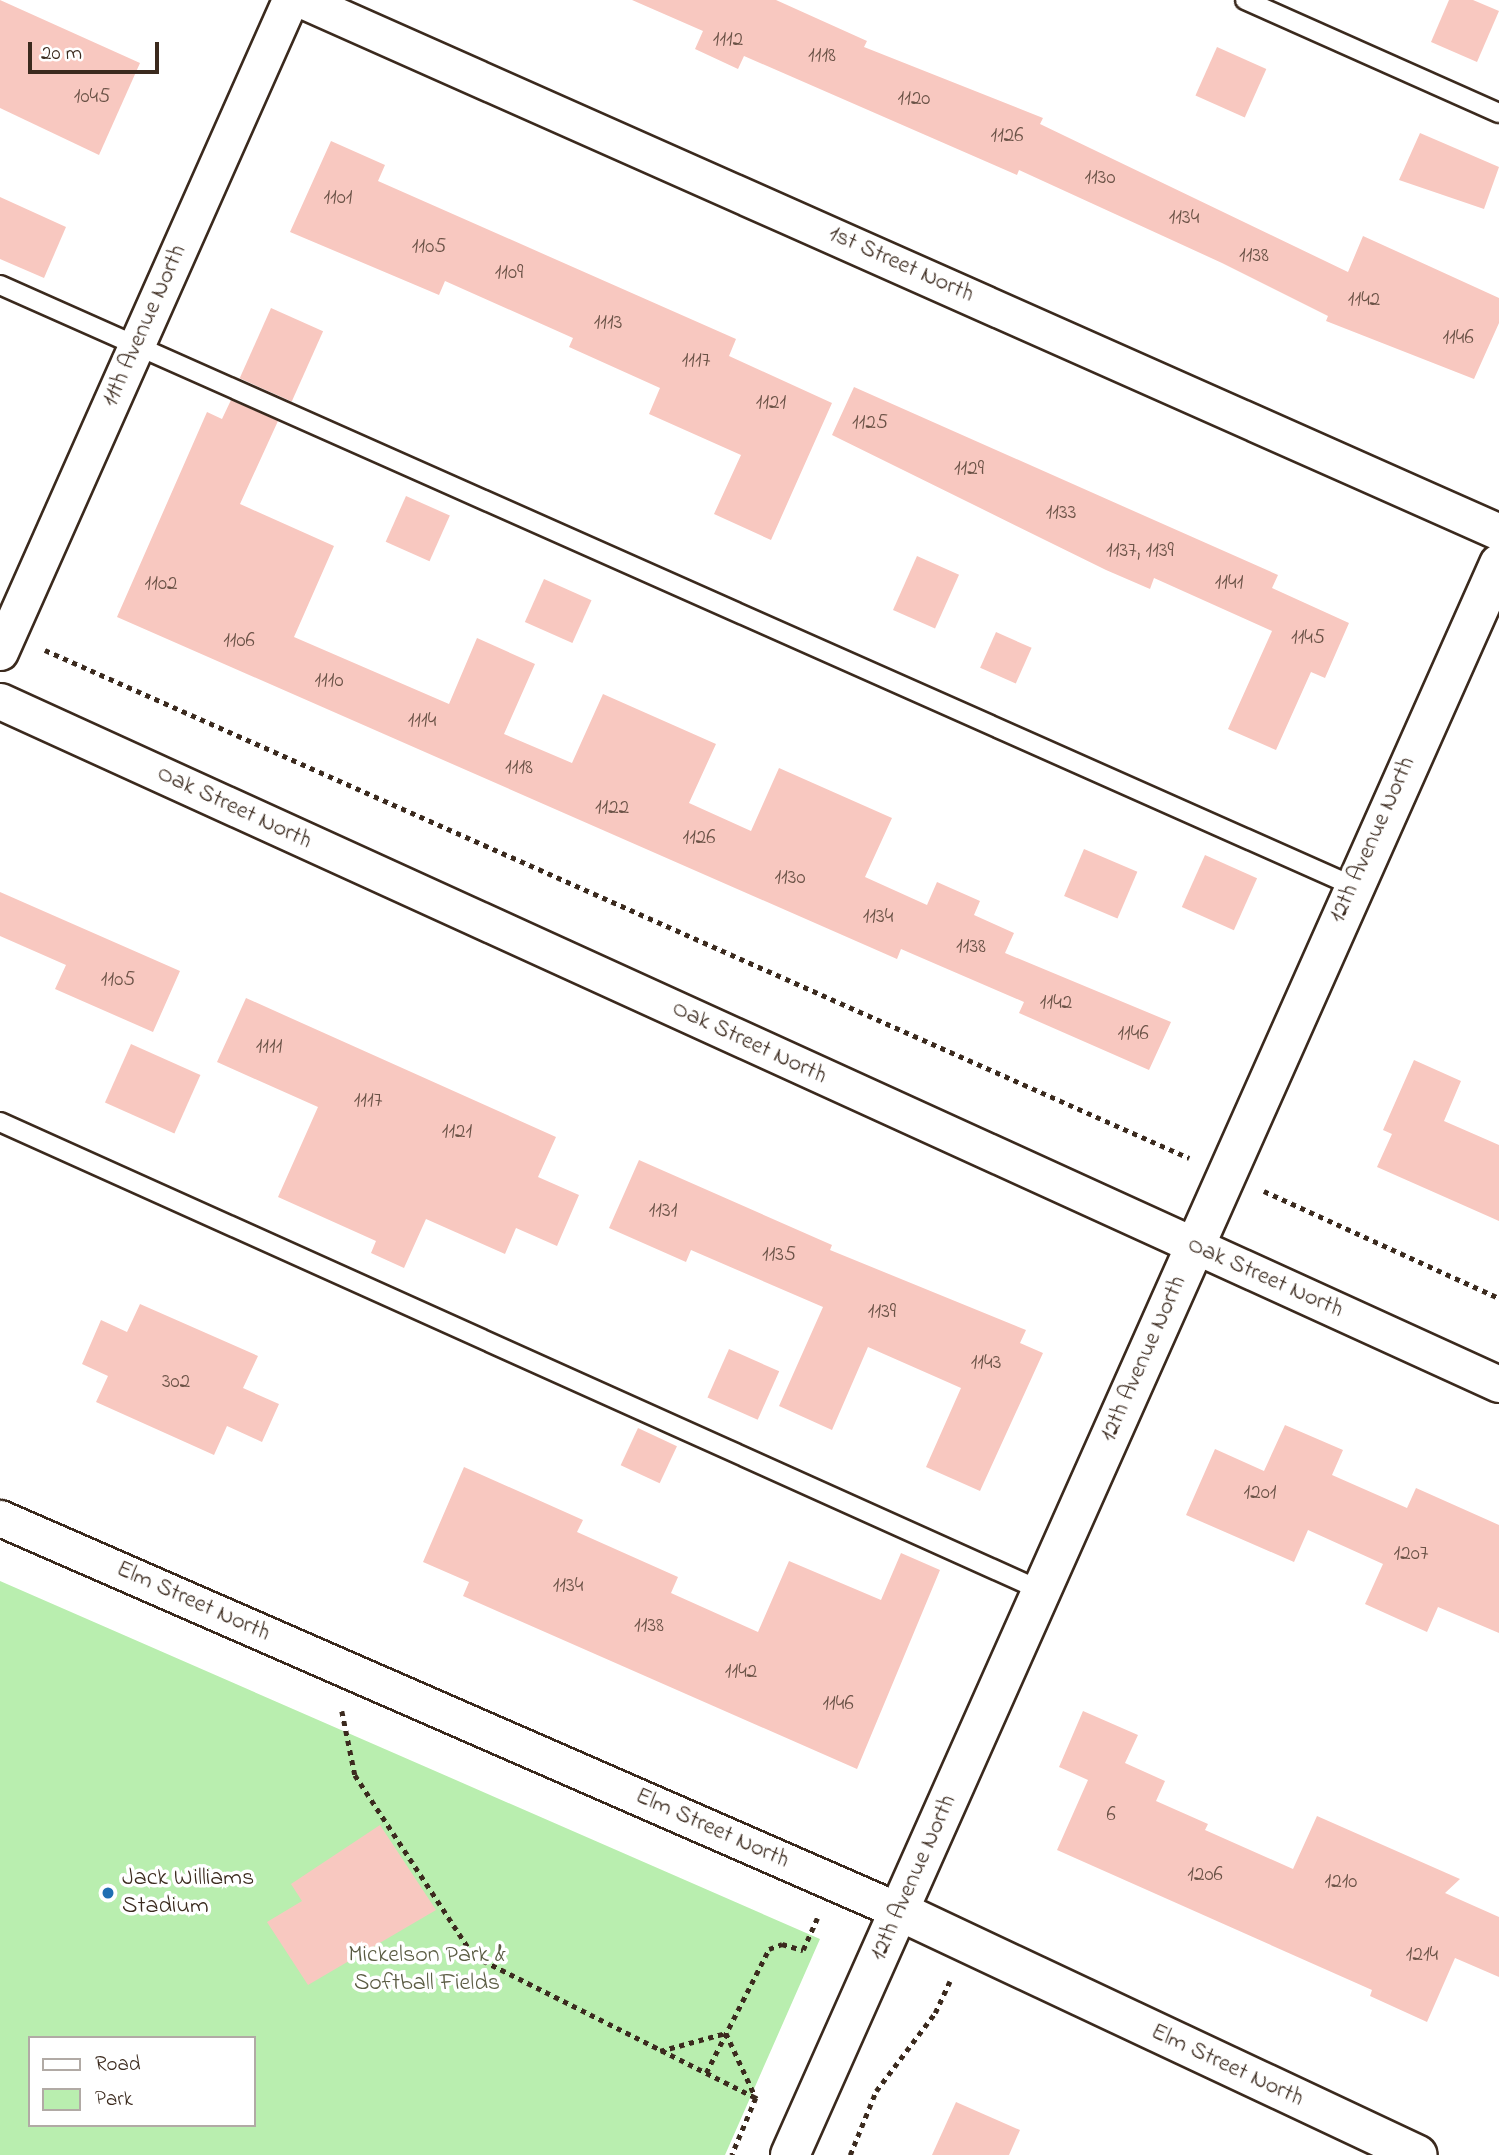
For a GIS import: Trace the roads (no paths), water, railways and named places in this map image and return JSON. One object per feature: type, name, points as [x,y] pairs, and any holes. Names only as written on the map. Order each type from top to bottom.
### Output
[{"type":"main road","name":"12th Avenue North","points":[[790,2155],[1042,1591],[1351,886],[1499,564]]},
{"type":"main road","name":"Elm Street North","points":[[900,1911],[1418,2155]]},
{"type":"street","name":"11th Avenue North","points":[[4,643],[290,0]]},
{"type":"street","name":"1st Street North","points":[[302,0],[1499,532]]},
{"type":"street","name":"Oak Street North","points":[[0,701],[1499,1384]]},
{"type":"street","name":"Elm Street North","points":[[0,1518],[900,1911]]},
{"type":"lane","points":[[1245,0],[1499,113]]},
{"type":"lane","points":[[0,285],[1351,886]]},
{"type":"lane","points":[[0,1122],[1042,1591]]},
{"type":"place","name":"Jack Williams Stadium","points":[[108,1893]]},
{"type":"park label","name":"Mickelson Park & Softball Fields","points":[[427,1970]]}]
